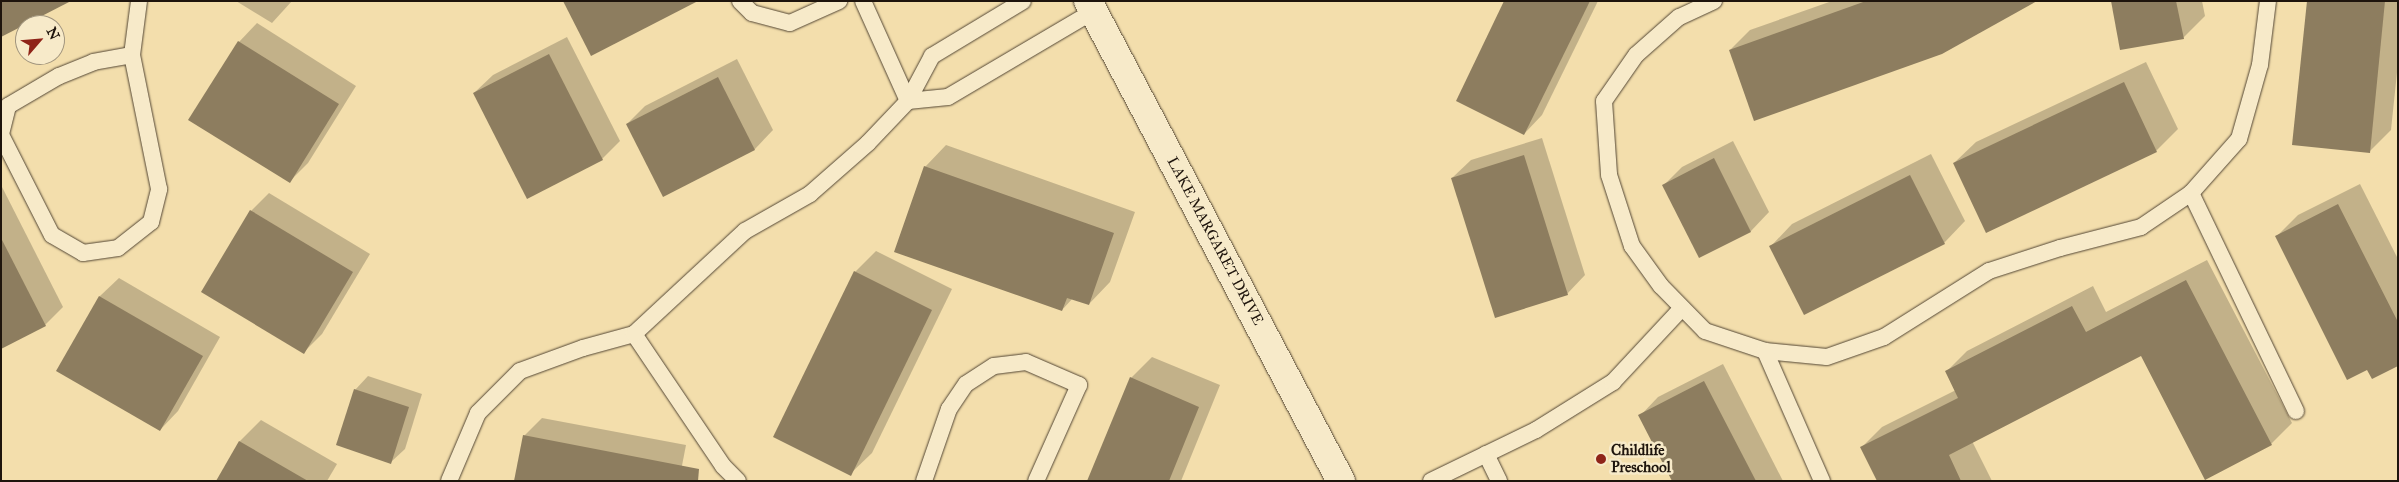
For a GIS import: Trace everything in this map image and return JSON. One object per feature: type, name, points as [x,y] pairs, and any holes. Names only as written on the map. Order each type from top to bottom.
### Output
[{"type":"street","name":"LAKE MARGARET DRIVE","points":[[1091,6],[1342,481]]},
{"type":"lane","points":[[132,55],[94,62],[59,76],[8,106],[1,135],[52,235],[83,253],[118,248],[151,222],[159,189],[132,55],[139,1]]},
{"type":"lane","points":[[740,1],[752,13],[790,23],[839,1]]},
{"type":"lane","points":[[862,1],[908,102]]},
{"type":"lane","points":[[449,481],[478,413],[520,371],[583,348],[634,334],[745,231],[810,194],[868,143],[908,102],[932,56],[1023,1]]},
{"type":"lane","points":[[1714,1],[1679,17],[1636,55],[1604,101],[1608,174],[1632,246],[1661,286],[1705,331],[1765,351],[1827,357],[1884,337],[1989,271],[2060,248],[2141,227],[2191,193],[2239,139],[2260,65],[2268,1]]},
{"type":"lane","points":[[908,102],[948,97],[1091,6]]},
{"type":"lane","points":[[2191,193],[2296,411]]},
{"type":"lane","points":[[1431,481],[1536,430],[1613,382],[1682,308]]},
{"type":"lane","points":[[634,334],[723,466],[738,481]]},
{"type":"lane","points":[[1765,351],[1822,481]]},
{"type":"lane","points":[[924,481],[949,409],[966,384],[994,366],[1026,362],[1079,385],[1036,481]]},
{"type":"lane","points":[[1486,454],[1499,481]]},
{"type":"building","points":[[1,1],[71,1],[44,15],[15,15],[15,30],[1,37]]},
{"type":"building","points":[[563,1],[698,1],[591,56]]},
{"type":"building","points":[[1504,1],[1590,1],[1524,135],[1456,101]]},
{"type":"building","points":[[1866,1],[2037,1],[1942,54],[1754,121],[1729,50]]},
{"type":"building","points":[[2111,1],[2176,1],[2184,39],[2120,50]]},
{"type":"building","points":[[2307,1],[2385,1],[2370,153],[2292,145]]},
{"type":"building","points":[[238,41],[339,104],[290,183],[188,120]]},
{"type":"building","points":[[549,54],[603,160],[527,199],[473,93]]},
{"type":"building","points":[[718,77],[755,150],[663,197],[626,124]]},
{"type":"building","points":[[2124,82],[2157,152],[1986,233],[1953,163]]},
{"type":"building","points":[[1524,155],[1568,295],[1495,318],[1451,178]]},
{"type":"building","points":[[1714,158],[1751,232],[1699,258],[1662,185]]},
{"type":"building","points":[[924,166],[1114,233],[1089,305],[1067,298],[1062,311],[894,252]]},
{"type":"building","points":[[1910,175],[1945,244],[1804,315],[1769,246]]},
{"type":"building","points":[[2338,204],[2398,322],[2398,366],[2372,379],[2367,370],[2347,380],[2275,236]]},
{"type":"building","points":[[250,210],[353,272],[304,354],[201,292]]},
{"type":"building","points":[[1,238],[46,326],[1,349]]},
{"type":"building","points":[[854,271],[932,310],[851,476],[773,437]]},
{"type":"building","points":[[2186,280],[2272,445],[2205,480],[2141,356],[1949,455],[1961,481],[1877,481],[1860,447],[1958,398],[1945,371],[2072,306],[2086,332]]},
{"type":"building","points":[[99,296],[203,356],[160,431],[56,371]]},
{"type":"building","points":[[1130,377],[1199,407],[1169,481],[1087,481]]},
{"type":"building","points":[[1704,381],[1756,481],[1672,481],[1638,415]]},
{"type":"building","points":[[354,389],[409,407],[391,464],[336,445]]},
{"type":"building","points":[[523,435],[699,469],[698,481],[514,481]]},
{"type":"building","points":[[239,441],[308,481],[216,481]]},
{"type":"place","name":"Childlife Preschool","points":[[1601,459]]}]
